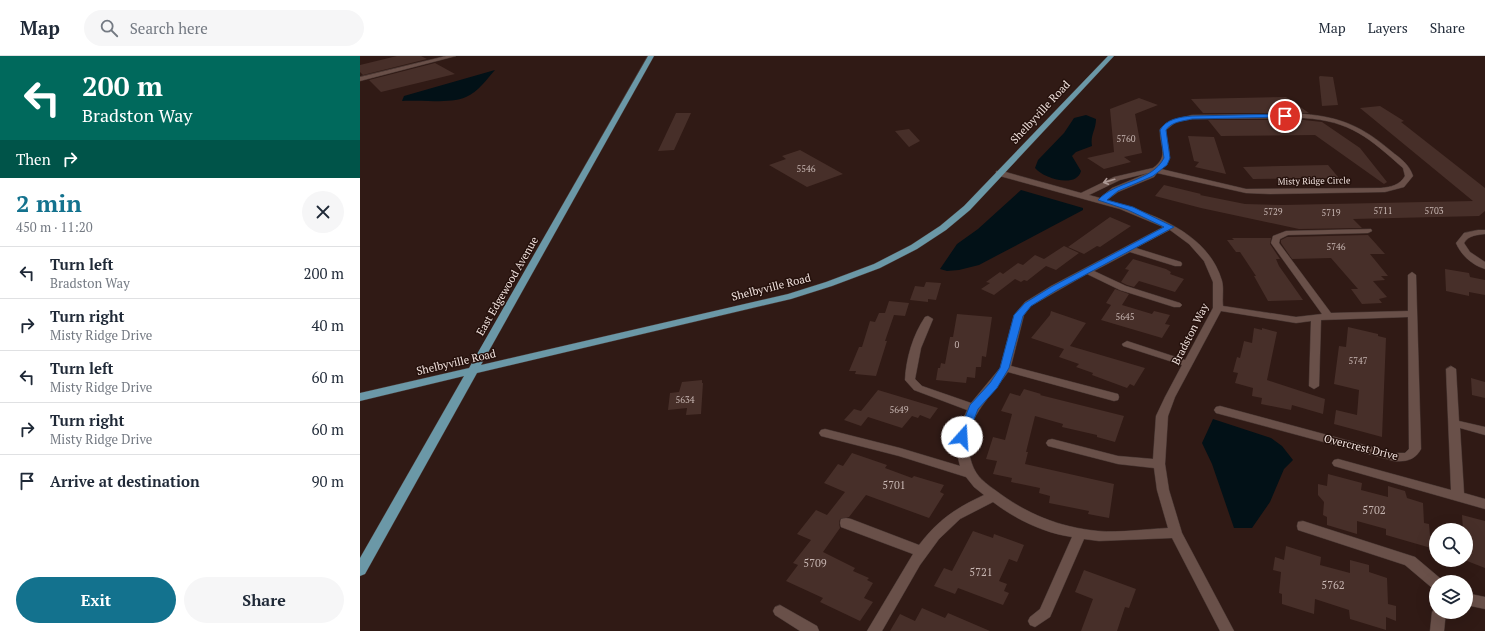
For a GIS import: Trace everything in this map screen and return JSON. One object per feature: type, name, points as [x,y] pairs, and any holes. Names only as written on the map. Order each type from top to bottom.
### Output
[{"type":"main road","name":"East Edgewood Avenue","points":[[360,570],[651,56]]},
{"type":"main road","name":"Shelbyville Road","points":[[360,397],[784,298],[839,281],[895,256],[937,232],[962,213],[1111,56]]},
{"type":"street","points":[[360,79],[453,56]]},
{"type":"street","name":"Misty Ridge Circle","points":[[1314,116],[1345,122],[1367,134],[1406,167],[1409,176],[1407,182],[1393,188],[1381,190],[1261,192],[1227,188],[1155,170],[1165,163],[1167,158],[1163,129],[1169,123],[1186,118],[1314,116]]},
{"type":"street","points":[[1083,196],[1098,185],[1155,170]]},
{"type":"street","points":[[1102,200],[1116,190],[1151,175],[1155,170]]},
{"type":"street","name":"Bradston Way","points":[[999,173],[1131,209],[1170,227],[1196,247],[1208,260],[1217,277],[1220,292],[1218,308],[1170,397],[1162,416],[1159,464],[1163,490],[1176,532],[1228,631]]},
{"type":"street","points":[[1170,227],[1089,272],[1054,288],[1028,304],[1019,315],[1004,368],[993,385],[973,408],[965,429],[961,446],[963,461],[970,474],[978,484],[1011,509],[1030,519],[1056,529],[1080,534],[1114,537],[1176,532]]},
{"type":"street","points":[[1328,316],[1275,243],[1276,238],[1286,233],[1368,231]]},
{"type":"street","points":[[1485,232],[1469,234],[1463,237],[1460,243],[1463,250],[1471,258],[1485,266]]},
{"type":"street","points":[[1130,249],[1178,264]]},
{"type":"street","points":[[1089,272],[1123,288],[1177,305]]},
{"type":"street","name":"Overcrest Drive","points":[[1220,410],[1394,457],[1406,457],[1411,455],[1415,449],[1412,275]]},
{"type":"street","points":[[1218,308],[1296,320],[1328,316],[1412,314]]},
{"type":"street","points":[[1314,386],[1316,318]]},
{"type":"street","points":[[928,319],[924,326],[910,370],[910,380],[918,388],[973,408]]},
{"type":"street","points":[[1127,344],[1188,364]]},
{"type":"street","points":[[1004,368],[1114,397]]},
{"type":"street","points":[[1451,369],[1458,497]]},
{"type":"street","points":[[1454,423],[1485,430]]},
{"type":"street","points":[[825,433],[900,452],[970,474]]},
{"type":"street","points":[[1052,443],[1118,460],[1159,464]]},
{"type":"street","points":[[1338,463],[1485,504]]},
{"type":"street","points":[[874,631],[923,552],[946,524],[974,505],[993,496]]},
{"type":"street","points":[[846,524],[923,552]]},
{"type":"street","points":[[1303,526],[1410,561],[1429,577]]},
{"type":"street","points":[[1035,621],[1045,613],[1080,534]]},
{"type":"street","points":[[1473,600],[1485,603]]},
{"type":"street","points":[[780,610],[812,631]]},
{"type":"street","points":[[1437,619],[1437,631]]},
{"type":"shaded area","points":[[495,70],[478,89],[466,97],[443,101],[402,101],[404,96]]},
{"type":"shaded area","points":[[1086,115],[1096,119],[1096,123],[1092,146],[1076,152],[1072,156],[1081,171],[1078,176],[1073,180],[1066,181],[1052,178],[1039,172],[1035,168],[1038,160],[1064,133],[1074,118]]},
{"type":"shaded area","points":[[1021,190],[1083,208],[1083,210],[979,265],[959,270],[947,271],[940,269],[957,244],[978,229]]},
{"type":"shaded area","points":[[1213,419],[1271,438],[1282,446],[1293,460],[1284,469],[1270,502],[1252,528],[1234,528],[1212,464],[1202,443]]},
{"type":"building","points":[[397,56],[421,56],[427,59],[363,75],[360,72],[360,65]]},
{"type":"building","points":[[435,63],[455,74],[381,92],[369,80]]},
{"type":"building","points":[[1320,76],[1333,77],[1338,105],[1322,106]]},
{"type":"building","points":[[1286,97],[1309,113],[1203,113],[1191,99]]},
{"type":"building","points":[[1139,98],[1158,105],[1135,114],[1142,153],[1124,157],[1131,162],[1104,169],[1087,158],[1114,152],[1110,109]]},
{"type":"building","points":[[1380,106],[1404,121],[1401,122],[1485,188],[1485,211],[1479,216],[1353,219],[1362,228],[1299,229],[1201,208],[1155,196],[1164,185],[1201,194],[1200,195],[1245,204],[1283,205],[1473,201],[1360,108]]},
{"type":"building","points":[[676,113],[691,113],[674,150],[658,151]]},
{"type":"building","points":[[1208,120],[1304,120],[1322,122],[1360,148],[1387,182],[1384,184],[1315,135],[1221,136]]},
{"type":"building","points":[[909,129],[920,141],[909,147],[895,131]]},
{"type":"building","points":[[1188,136],[1214,137],[1226,174],[1195,167],[1199,162],[1194,161]]},
{"type":"building","points":[[800,150],[843,174],[807,187],[769,165],[786,159],[782,156]]},
{"type":"building","points":[[1328,165],[1339,178],[1253,179],[1243,167]]},
{"type":"building","points":[[1110,217],[1131,226],[1100,247],[1097,246],[1084,254],[1068,247]]},
{"type":"building","points":[[1368,235],[1385,254],[1370,254],[1388,276],[1381,276],[1385,280],[1373,281],[1387,297],[1379,299],[1382,303],[1362,304],[1351,289],[1358,289],[1331,258],[1292,259],[1281,243],[1281,240],[1287,237]]},
{"type":"building","points":[[1232,238],[1271,238],[1270,244],[1280,259],[1276,259],[1279,266],[1303,300],[1268,301],[1254,276],[1256,276],[1240,252],[1236,252],[1227,240],[1234,240]]},
{"type":"building","points":[[1064,246],[1079,253],[1056,270],[1046,266],[1027,281],[1024,280],[1021,282],[1015,279],[994,295],[981,289],[990,283],[986,282],[1000,272],[1003,274],[1018,263],[1023,265],[1035,255],[1044,259]]},
{"type":"building","points":[[1133,259],[1166,269],[1171,272],[1170,274],[1184,279],[1175,292],[1139,281],[1134,287],[1127,285],[1121,282],[1129,270],[1125,269]]},
{"type":"building","points":[[1445,269],[1469,273],[1470,277],[1485,280],[1485,295],[1469,292],[1469,296],[1446,291]]},
{"type":"building","points":[[926,282],[941,283],[936,300],[928,299],[928,302],[910,300],[915,286],[924,287]]},
{"type":"building","points":[[1115,289],[1129,294],[1122,305],[1152,314],[1154,311],[1170,315],[1165,324],[1170,325],[1162,338],[1101,320],[1111,305],[1106,303]]},
{"type":"building","points":[[889,301],[909,303],[905,316],[894,315],[885,341],[887,341],[876,376],[855,374],[856,371],[849,371],[859,347],[862,347],[870,321],[875,322],[879,313],[885,313]]},
{"type":"building","points":[[1051,311],[1086,323],[1070,346],[1145,368],[1134,386],[1130,384],[1127,388],[1092,375],[1093,373],[1076,367],[1079,364],[1059,357],[1064,349],[1031,338],[1050,315]]},
{"type":"building","points":[[957,314],[992,317],[986,357],[982,356],[981,367],[976,367],[975,378],[967,377],[966,383],[936,380],[938,368],[940,368],[941,363],[945,364],[950,337],[953,337]]},
{"type":"building","points":[[1348,327],[1378,334],[1378,336],[1386,338],[1382,437],[1334,424],[1336,410],[1357,415],[1359,390],[1334,384],[1339,346],[1346,347]]},
{"type":"building","points":[[1254,328],[1262,330],[1262,328],[1277,332],[1267,380],[1325,399],[1323,414],[1292,405],[1291,410],[1261,404],[1262,398],[1252,396],[1253,388],[1235,383],[1238,373],[1233,372],[1237,357],[1240,358],[1244,341],[1252,343]]},
{"type":"building","points":[[1471,378],[1485,382],[1485,398],[1472,395]]},
{"type":"building","points":[[702,380],[701,414],[686,415],[687,408],[668,410],[670,393],[679,392],[682,382]]},
{"type":"building","points":[[1024,389],[1041,394],[1040,395],[1124,416],[1115,442],[1097,437],[1097,435],[1062,427],[1063,424],[1035,416],[1026,452],[1028,452],[1025,464],[1114,484],[1109,518],[1088,514],[1089,511],[1049,503],[1050,496],[1039,493],[1040,488],[1011,482],[1012,478],[993,474],[997,461],[986,459],[993,437],[1005,440],[1012,414],[1001,411],[1010,393],[1020,396]]},
{"type":"building","points":[[878,390],[938,408],[930,419],[920,415],[918,418],[912,416],[902,428],[868,417],[861,426],[844,420],[854,409],[861,411]]},
{"type":"building","points":[[852,453],[887,465],[885,468],[912,478],[914,476],[944,485],[940,492],[944,494],[929,518],[866,495],[849,517],[840,519],[840,528],[823,552],[855,568],[853,571],[869,578],[867,580],[873,583],[864,598],[873,602],[860,621],[820,602],[823,598],[786,581],[798,565],[793,563],[811,540],[797,534],[816,510],[827,515],[845,492],[824,483],[838,464],[843,466]]},
{"type":"building","points":[[1328,474],[1362,483],[1361,490],[1388,497],[1388,486],[1405,491],[1407,498],[1423,503],[1424,523],[1429,524],[1429,547],[1386,535],[1386,529],[1357,521],[1357,534],[1327,525],[1327,517],[1323,515],[1324,502],[1318,495],[1318,484],[1327,486]]},
{"type":"building","points":[[1462,515],[1485,521],[1485,568],[1473,563],[1473,523],[1463,523]]},
{"type":"building","points":[[973,531],[993,538],[994,534],[1024,545],[1017,562],[1009,559],[999,581],[1007,584],[1004,591],[1009,593],[1003,605],[958,588],[955,594],[934,586],[944,568],[952,571]]},
{"type":"building","points":[[1286,546],[1321,557],[1320,565],[1350,573],[1350,560],[1369,565],[1369,572],[1387,578],[1388,604],[1396,606],[1396,621],[1386,617],[1386,630],[1350,619],[1349,610],[1315,599],[1314,614],[1282,604],[1282,594],[1279,593],[1281,572],[1273,570],[1275,557],[1284,560]]},
{"type":"building","points":[[1084,570],[1136,589],[1129,608],[1125,607],[1117,631],[1081,631],[1093,599],[1075,592]]},
{"type":"building","points":[[922,608],[945,618],[948,613],[990,631],[890,631],[900,614],[915,621]]},
{"type":"route","points":[[962,437],[973,408],[1000,376],[1004,368],[1019,315],[1028,304],[1054,288],[1089,272],[1170,227],[1131,209],[1102,200],[1110,193],[1151,175],[1165,163],[1167,158],[1163,130],[1165,126],[1179,119],[1192,117],[1285,116]]}]
